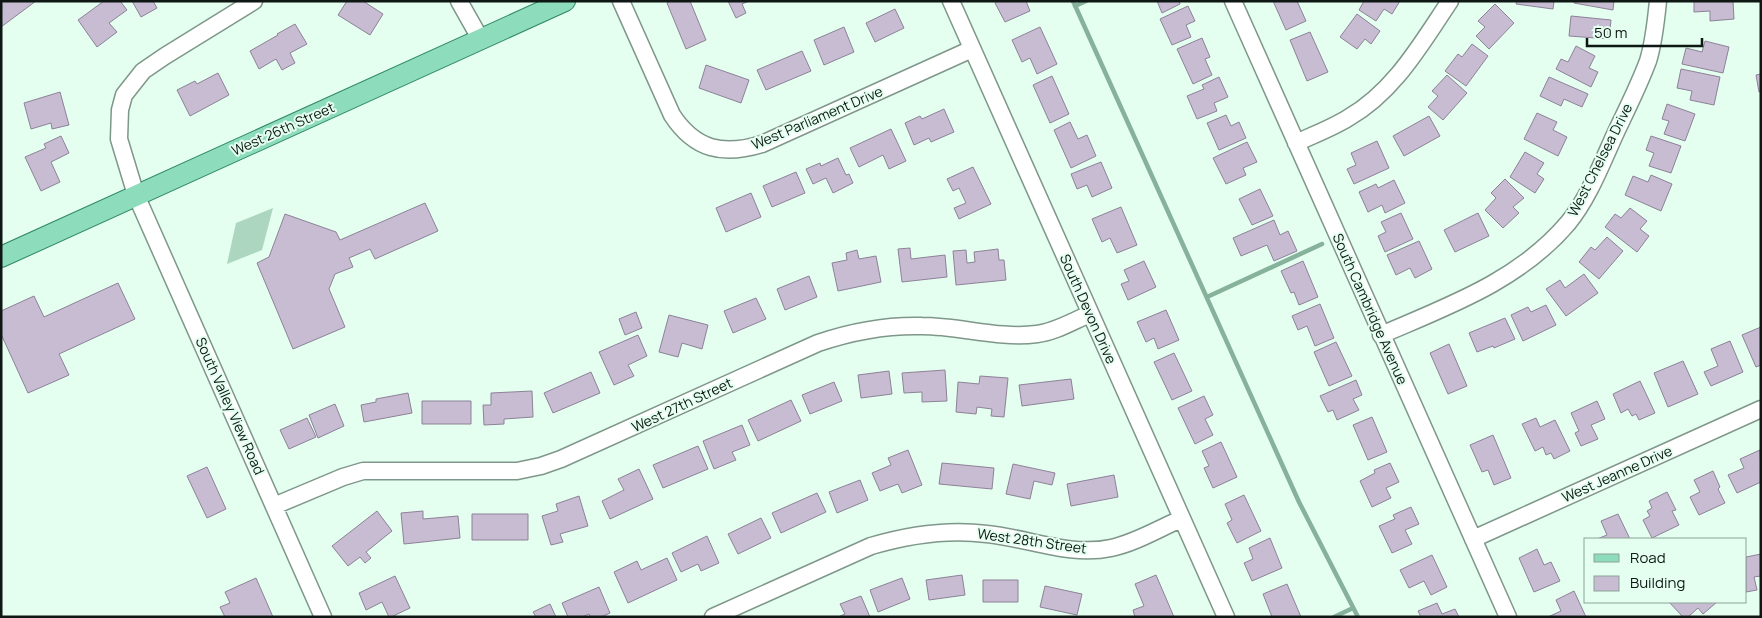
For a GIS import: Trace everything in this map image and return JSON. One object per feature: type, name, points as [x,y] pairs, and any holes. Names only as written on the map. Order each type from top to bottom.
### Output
[{"type":"main road","name":"West 26th Street","points":[[1,257],[565,1]]},
{"type":"street","name":"South Valley View Road","points":[[254,1],[144,71],[124,95],[120,110],[119,140],[136,195],[323,617]]},
{"type":"street","points":[[459,1],[481,40]]},
{"type":"street","name":"West Parliament Drive","points":[[621,1],[676,122],[692,138],[712,148],[724,150],[747,149],[762,144],[972,49]]},
{"type":"street","name":"South Devon Drive","points":[[951,1],[1226,617]]},
{"type":"street","name":"South Cambridge Avenue","points":[[1233,1],[1508,617]]},
{"type":"street","points":[[1296,143],[1348,118],[1390,84],[1408,64],[1450,1]]},
{"type":"street","name":"West Chelsea Drive","points":[[1382,335],[1481,292],[1528,261],[1568,223],[1582,201],[1605,156],[1645,68],[1654,34],[1658,1]]},
{"type":"street","name":"West 27th Street","points":[[274,506],[343,477],[364,471],[517,471],[541,466],[620,433],[818,343],[846,333],[880,328],[922,326],[996,334],[1038,334],[1053,330],[1090,314]]},
{"type":"street","name":"West Jeanne Drive","points":[[1473,539],[1761,409]]},
{"type":"street","name":"West 28th Street","points":[[713,617],[871,546],[887,541],[948,533],[987,534],[1051,546],[1099,550],[1129,543],[1181,519]]},
{"type":"green space","points":[[273,208],[262,250],[227,264],[236,223]]},
{"type":"building","points":[[1,1],[36,1],[1,27]]},
{"type":"building","points":[[104,1],[120,1],[127,10],[109,23],[117,32],[97,47],[78,20]]},
{"type":"building","points":[[132,1],[153,1],[157,8],[141,17]]},
{"type":"building","points":[[347,1],[363,1],[383,14],[370,35],[338,15]]},
{"type":"building","points":[[670,1],[690,1],[706,40],[686,49],[667,3]]},
{"type":"building","points":[[728,1],[749,1],[742,4],[746,13],[736,18]]},
{"type":"building","points":[[998,1],[1026,1],[1030,11],[1005,22],[995,3]]},
{"type":"building","points":[[1157,1],[1179,1],[1180,4],[1162,13]]},
{"type":"building","points":[[1273,1],[1297,1],[1306,21],[1286,30]]},
{"type":"building","points":[[1364,1],[1400,1],[1392,14],[1384,9],[1376,21],[1359,10]]},
{"type":"building","points":[[1517,1],[1554,1],[1553,9],[1516,4]]},
{"type":"building","points":[[1574,1],[1614,1],[1613,10],[1574,3]]},
{"type":"building","points":[[1694,1],[1733,1],[1734,19],[1710,21],[1710,11],[1694,12]]},
{"type":"building","points":[[1495,4],[1514,23],[1489,49],[1476,36],[1485,27],[1478,21]]},
{"type":"building","points":[[1188,6],[1195,21],[1186,25],[1191,37],[1172,45],[1160,19]]},
{"type":"building","points":[[895,9],[904,28],[875,42],[866,23]]},
{"type":"building","points":[[1357,14],[1380,31],[1371,44],[1365,39],[1357,49],[1340,37]]},
{"type":"building","points":[[1571,16],[1611,20],[1609,39],[1569,36]]},
{"type":"building","points":[[295,24],[307,44],[290,53],[295,63],[282,70],[276,59],[259,69],[250,51]]},
{"type":"building","points":[[844,27],[854,52],[824,65],[814,40]]},
{"type":"building","points":[[1040,27],[1057,64],[1037,74],[1030,58],[1022,62],[1012,40]]},
{"type":"building","points":[[1310,32],[1328,72],[1307,81],[1290,40]]},
{"type":"building","points":[[1202,38],[1210,57],[1205,59],[1212,75],[1193,84],[1177,49]]},
{"type":"building","points":[[1705,41],[1729,47],[1723,73],[1682,64],[1686,48],[1702,52]]},
{"type":"building","points":[[1472,44],[1488,56],[1466,86],[1445,71],[1458,54],[1462,57]]},
{"type":"building","points":[[1576,46],[1595,56],[1589,68],[1598,72],[1591,87],[1556,69],[1561,59],[1568,62]]},
{"type":"building","points":[[802,51],[811,71],[766,90],[757,70]]},
{"type":"building","points":[[706,65],[749,80],[741,103],[699,88]]},
{"type":"building","points":[[1681,69],[1720,77],[1714,105],[1690,100],[1692,91],[1677,88]]},
{"type":"building","points":[[218,73],[229,95],[190,116],[177,90],[195,81],[197,84]]},
{"type":"building","points":[[1761,74],[1761,92],[1759,92],[1756,75]]},
{"type":"building","points":[[1447,75],[1467,93],[1443,120],[1428,107],[1438,96],[1432,91]]},
{"type":"building","points":[[1052,76],[1069,114],[1050,123],[1033,85]]},
{"type":"building","points":[[1219,77],[1228,97],[1214,103],[1217,111],[1197,119],[1187,96],[1204,89],[1202,85]]},
{"type":"building","points":[[1549,77],[1588,94],[1582,107],[1564,99],[1561,106],[1540,96]]},
{"type":"building","points":[[60,92],[69,125],[52,129],[51,123],[31,129],[24,103]]},
{"type":"building","points":[[1667,104],[1695,114],[1685,141],[1664,134],[1669,121],[1662,119]]},
{"type":"building","points":[[944,109],[954,132],[931,142],[929,138],[914,145],[905,123],[920,116],[922,119]]},
{"type":"building","points":[[1537,113],[1557,122],[1553,130],[1567,137],[1558,156],[1524,139]]},
{"type":"building","points":[[1226,115],[1231,126],[1239,122],[1246,138],[1219,150],[1207,123]]},
{"type":"building","points":[[1429,116],[1440,136],[1404,156],[1393,136]]},
{"type":"building","points":[[1070,122],[1078,139],[1087,135],[1096,156],[1071,168],[1054,130]]},
{"type":"building","points":[[891,129],[906,161],[889,169],[883,155],[859,167],[850,148]]},
{"type":"building","points":[[61,136],[69,153],[51,162],[60,182],[41,191],[25,157],[46,148],[44,144]]},
{"type":"building","points":[[1651,136],[1681,146],[1671,173],[1649,166],[1654,153],[1646,150]]},
{"type":"building","points":[[1377,141],[1389,168],[1354,184],[1347,169],[1356,165],[1351,153]]},
{"type":"building","points":[[1247,142],[1257,162],[1243,168],[1246,175],[1226,184],[1213,158]]},
{"type":"building","points":[[1525,152],[1544,163],[1537,174],[1544,179],[1535,193],[1510,177]]},
{"type":"building","points":[[838,158],[846,175],[849,174],[853,183],[833,193],[826,178],[813,184],[806,169],[820,163],[821,166]]},
{"type":"building","points":[[1101,162],[1112,188],[1092,197],[1087,185],[1077,189],[1071,174]]},
{"type":"building","points":[[973,167],[991,204],[959,219],[954,208],[966,203],[959,188],[953,191],[947,179]]},
{"type":"building","points":[[796,172],[805,193],[772,207],[763,186]]},
{"type":"building","points":[[1651,175],[1672,184],[1661,211],[1625,195],[1633,176],[1648,182]]},
{"type":"building","points":[[1505,179],[1524,198],[1513,207],[1519,213],[1503,228],[1485,210],[1496,198],[1491,193]]},
{"type":"building","points":[[1394,180],[1405,203],[1385,213],[1382,205],[1368,212],[1359,192],[1376,184],[1378,188]]},
{"type":"building","points":[[1260,189],[1273,216],[1252,225],[1239,199]]},
{"type":"building","points":[[751,193],[761,217],[726,232],[716,208]]},
{"type":"building","points":[[425,203],[438,231],[375,259],[370,249],[349,258],[353,267],[335,274],[329,289],[345,327],[293,349],[257,263],[269,257],[285,214],[336,232],[340,240]]},
{"type":"building","points":[[1121,207],[1137,245],[1117,253],[1110,238],[1102,242],[1092,219]]},
{"type":"building","points":[[1630,208],[1647,221],[1640,229],[1649,236],[1637,252],[1605,227],[1615,214],[1621,218]]},
{"type":"building","points":[[1401,213],[1413,239],[1385,252],[1378,236],[1386,232],[1381,222]]},
{"type":"building","points":[[1478,213],[1489,236],[1455,252],[1444,230]]},
{"type":"building","points":[[1274,220],[1280,235],[1288,231],[1297,251],[1274,261],[1267,245],[1241,256],[1233,238]]},
{"type":"building","points":[[1607,237],[1623,251],[1599,279],[1579,262],[1591,247],[1595,250]]},
{"type":"building","points":[[1419,241],[1432,269],[1415,278],[1410,268],[1396,275],[1387,255]]},
{"type":"building","points":[[910,248],[911,259],[945,255],[947,277],[902,282],[898,249]]},
{"type":"building","points":[[998,249],[999,260],[1004,260],[1006,280],[956,285],[953,251],[966,250],[967,263],[975,262],[974,252]]},
{"type":"building","points":[[857,250],[859,259],[876,256],[881,282],[838,291],[832,263],[847,260],[846,253]]},
{"type":"building","points":[[1144,261],[1156,287],[1128,300],[1121,284],[1129,281],[1124,270]]},
{"type":"building","points":[[1303,261],[1318,297],[1299,305],[1294,292],[1291,293],[1281,271]]},
{"type":"building","points":[[1584,274],[1598,293],[1566,316],[1546,289],[1560,280],[1565,288]]},
{"type":"building","points":[[809,276],[817,297],[785,310],[777,289]]},
{"type":"building","points":[[118,283],[135,319],[59,354],[69,375],[28,393],[1,334],[1,311],[34,296],[44,317]]},
{"type":"building","points":[[756,298],[766,319],[733,333],[724,311]]},
{"type":"building","points":[[1320,304],[1334,338],[1315,346],[1307,326],[1298,330],[1292,316]]},
{"type":"building","points":[[1546,305],[1556,325],[1523,341],[1511,315],[1528,307],[1531,312]]},
{"type":"building","points":[[1166,310],[1179,340],[1158,349],[1154,338],[1146,342],[1137,322]]},
{"type":"building","points":[[636,312],[642,328],[625,335],[619,319]]},
{"type":"building","points":[[669,315],[708,325],[702,349],[682,343],[678,357],[659,352]]},
{"type":"building","points":[[1505,318],[1515,339],[1494,348],[1493,346],[1477,352],[1469,333]]},
{"type":"building","points":[[1761,327],[1761,365],[1756,367],[1742,335]]},
{"type":"building","points":[[638,335],[647,356],[628,365],[634,376],[614,385],[599,352]]},
{"type":"building","points":[[1730,341],[1743,372],[1711,386],[1704,372],[1718,366],[1711,349]]},
{"type":"building","points":[[1336,342],[1352,376],[1329,386],[1314,352]]},
{"type":"building","points":[[1449,344],[1467,386],[1448,394],[1430,353]]},
{"type":"building","points":[[1174,353],[1192,391],[1172,400],[1154,362]]},
{"type":"building","points":[[1683,361],[1698,394],[1668,407],[1654,373]]},
{"type":"building","points":[[945,370],[947,401],[922,402],[922,392],[904,393],[902,373]]},
{"type":"building","points":[[889,371],[892,394],[861,398],[858,375]]},
{"type":"building","points":[[591,372],[600,393],[553,413],[544,393]]},
{"type":"building","points":[[980,376],[1008,378],[1004,417],[991,416],[992,409],[977,407],[976,414],[956,412],[958,382],[979,384]]},
{"type":"building","points":[[1071,379],[1074,399],[1022,406],[1019,385]]},
{"type":"building","points":[[1356,380],[1362,395],[1353,399],[1359,410],[1337,420],[1333,410],[1328,412],[1320,396]]},
{"type":"building","points":[[1640,381],[1655,413],[1639,420],[1636,414],[1632,416],[1628,409],[1621,413],[1613,394]]},
{"type":"building","points":[[834,382],[842,401],[810,414],[802,395]]},
{"type":"building","points":[[532,391],[533,417],[504,419],[504,424],[484,425],[483,405],[491,405],[491,393]]},
{"type":"building","points":[[408,393],[412,413],[364,422],[361,405],[376,402],[376,399]]},
{"type":"building","points":[[1204,396],[1213,415],[1205,419],[1213,435],[1195,444],[1178,408]]},
{"type":"building","points":[[791,400],[801,421],[758,441],[748,420]]},
{"type":"building","points":[[422,401],[471,401],[471,424],[422,424]]},
{"type":"building","points":[[1597,401],[1605,419],[1591,425],[1598,439],[1581,446],[1575,433],[1579,431],[1571,413]]},
{"type":"building","points":[[335,404],[344,426],[318,438],[309,415]]},
{"type":"building","points":[[1372,417],[1387,452],[1368,460],[1353,425]]},
{"type":"building","points":[[307,418],[316,437],[289,449],[280,430]]},
{"type":"building","points":[[1536,418],[1540,427],[1555,420],[1570,451],[1554,459],[1551,453],[1546,455],[1543,447],[1535,451],[1522,424]]},
{"type":"building","points":[[742,425],[750,445],[732,452],[736,460],[714,469],[703,441]]},
{"type":"building","points":[[1493,435],[1511,478],[1494,485],[1488,470],[1482,472],[1470,445]]},
{"type":"building","points":[[1221,442],[1237,477],[1213,488],[1204,468],[1209,466],[1202,451]]},
{"type":"building","points":[[698,446],[708,469],[663,488],[653,465]]},
{"type":"building","points":[[908,450],[922,485],[902,493],[898,484],[880,491],[872,473],[891,465],[888,458]]},
{"type":"building","points":[[1760,450],[1761,482],[1737,493],[1728,475],[1744,468],[1740,459]]},
{"type":"building","points":[[942,463],[994,468],[992,489],[939,484]]},
{"type":"building","points":[[1390,463],[1399,482],[1386,488],[1391,498],[1372,507],[1360,481],[1375,473],[1374,470]]},
{"type":"building","points":[[1013,464],[1055,473],[1052,485],[1034,481],[1030,499],[1006,494]]},
{"type":"building","points":[[207,467],[226,509],[207,518],[187,476]]},
{"type":"building","points":[[639,469],[653,499],[610,519],[602,501],[624,490],[618,479]]},
{"type":"building","points":[[1713,471],[1720,487],[1718,489],[1725,503],[1699,515],[1690,497],[1700,492],[1694,480]]},
{"type":"building","points":[[1114,475],[1118,497],[1071,506],[1067,484]]},
{"type":"building","points":[[860,480],[868,500],[837,513],[829,492]]},
{"type":"building","points":[[1667,492],[1676,510],[1672,511],[1679,525],[1652,538],[1643,520],[1650,516],[1647,511],[1652,508],[1649,501]]},
{"type":"building","points":[[817,493],[826,512],[781,533],[772,513]]},
{"type":"building","points":[[1244,495],[1261,531],[1237,543],[1227,523],[1232,520],[1225,504]]},
{"type":"building","points":[[579,496],[588,526],[560,534],[563,542],[551,545],[542,516],[558,511],[556,504]]},
{"type":"building","points":[[1411,507],[1419,524],[1405,530],[1412,544],[1392,553],[1379,526],[1395,519],[1393,515]]},
{"type":"building","points":[[377,511],[392,531],[366,552],[371,558],[365,563],[360,557],[348,566],[332,546]]},
{"type":"building","points":[[423,511],[423,519],[458,516],[460,538],[404,544],[401,513]]},
{"type":"building","points":[[472,514],[528,514],[528,540],[472,540]]},
{"type":"building","points":[[1618,514],[1630,538],[1600,538],[1607,535],[1601,521]]},
{"type":"building","points":[[761,518],[771,538],[738,554],[728,534]]},
{"type":"building","points":[[707,536],[719,563],[701,571],[698,564],[681,572],[672,553]]},
{"type":"building","points":[[1270,538],[1282,568],[1252,581],[1244,563],[1253,559],[1249,548]]},
{"type":"building","points":[[1537,549],[1544,565],[1551,562],[1560,581],[1534,592],[1519,558]]},
{"type":"building","points":[[1761,554],[1761,576],[1754,577],[1757,590],[1747,592],[1747,557]]},
{"type":"building","points":[[1432,555],[1447,587],[1431,595],[1424,581],[1409,588],[1400,570]]},
{"type":"building","points":[[667,558],[677,580],[628,603],[614,572],[637,561],[641,570]]},
{"type":"building","points":[[962,575],[965,595],[929,600],[926,580]]},
{"type":"building","points":[[1156,575],[1174,617],[1135,617],[1133,610],[1144,606],[1135,584]]},
{"type":"building","points":[[395,576],[410,608],[391,617],[389,617],[382,602],[366,610],[359,593]]},
{"type":"building","points":[[256,578],[273,617],[225,617],[220,607],[230,603],[225,592]]},
{"type":"building","points":[[902,578],[910,599],[878,612],[870,590]]},
{"type":"building","points":[[983,580],[1018,580],[1018,602],[983,602]]},
{"type":"building","points":[[1287,584],[1301,617],[1272,617],[1263,594]]},
{"type":"building","points":[[1045,586],[1082,594],[1077,615],[1040,607]]},
{"type":"building","points":[[599,587],[610,613],[601,617],[590,617],[589,614],[582,617],[568,617],[562,603]]},
{"type":"building","points":[[1574,591],[1586,617],[1548,617],[1561,611],[1556,600]]},
{"type":"building","points":[[861,596],[870,617],[838,617],[845,614],[840,604]]},
{"type":"building","points":[[1437,603],[1442,614],[1455,609],[1459,617],[1421,617],[1418,611]]},
{"type":"building","points":[[1670,603],[1716,603],[1703,614],[1698,608],[1688,617],[1683,617]]},
{"type":"building","points":[[550,604],[556,617],[536,617],[533,612]]},
{"type":"waterway","points":[[1073,1],[1299,502],[1358,617]]},
{"type":"waterway","points":[[1075,6],[1086,1]]},
{"type":"waterway","points":[[1207,297],[1322,244]]},
{"type":"waterway","points":[[1334,617],[1353,608]]}]
